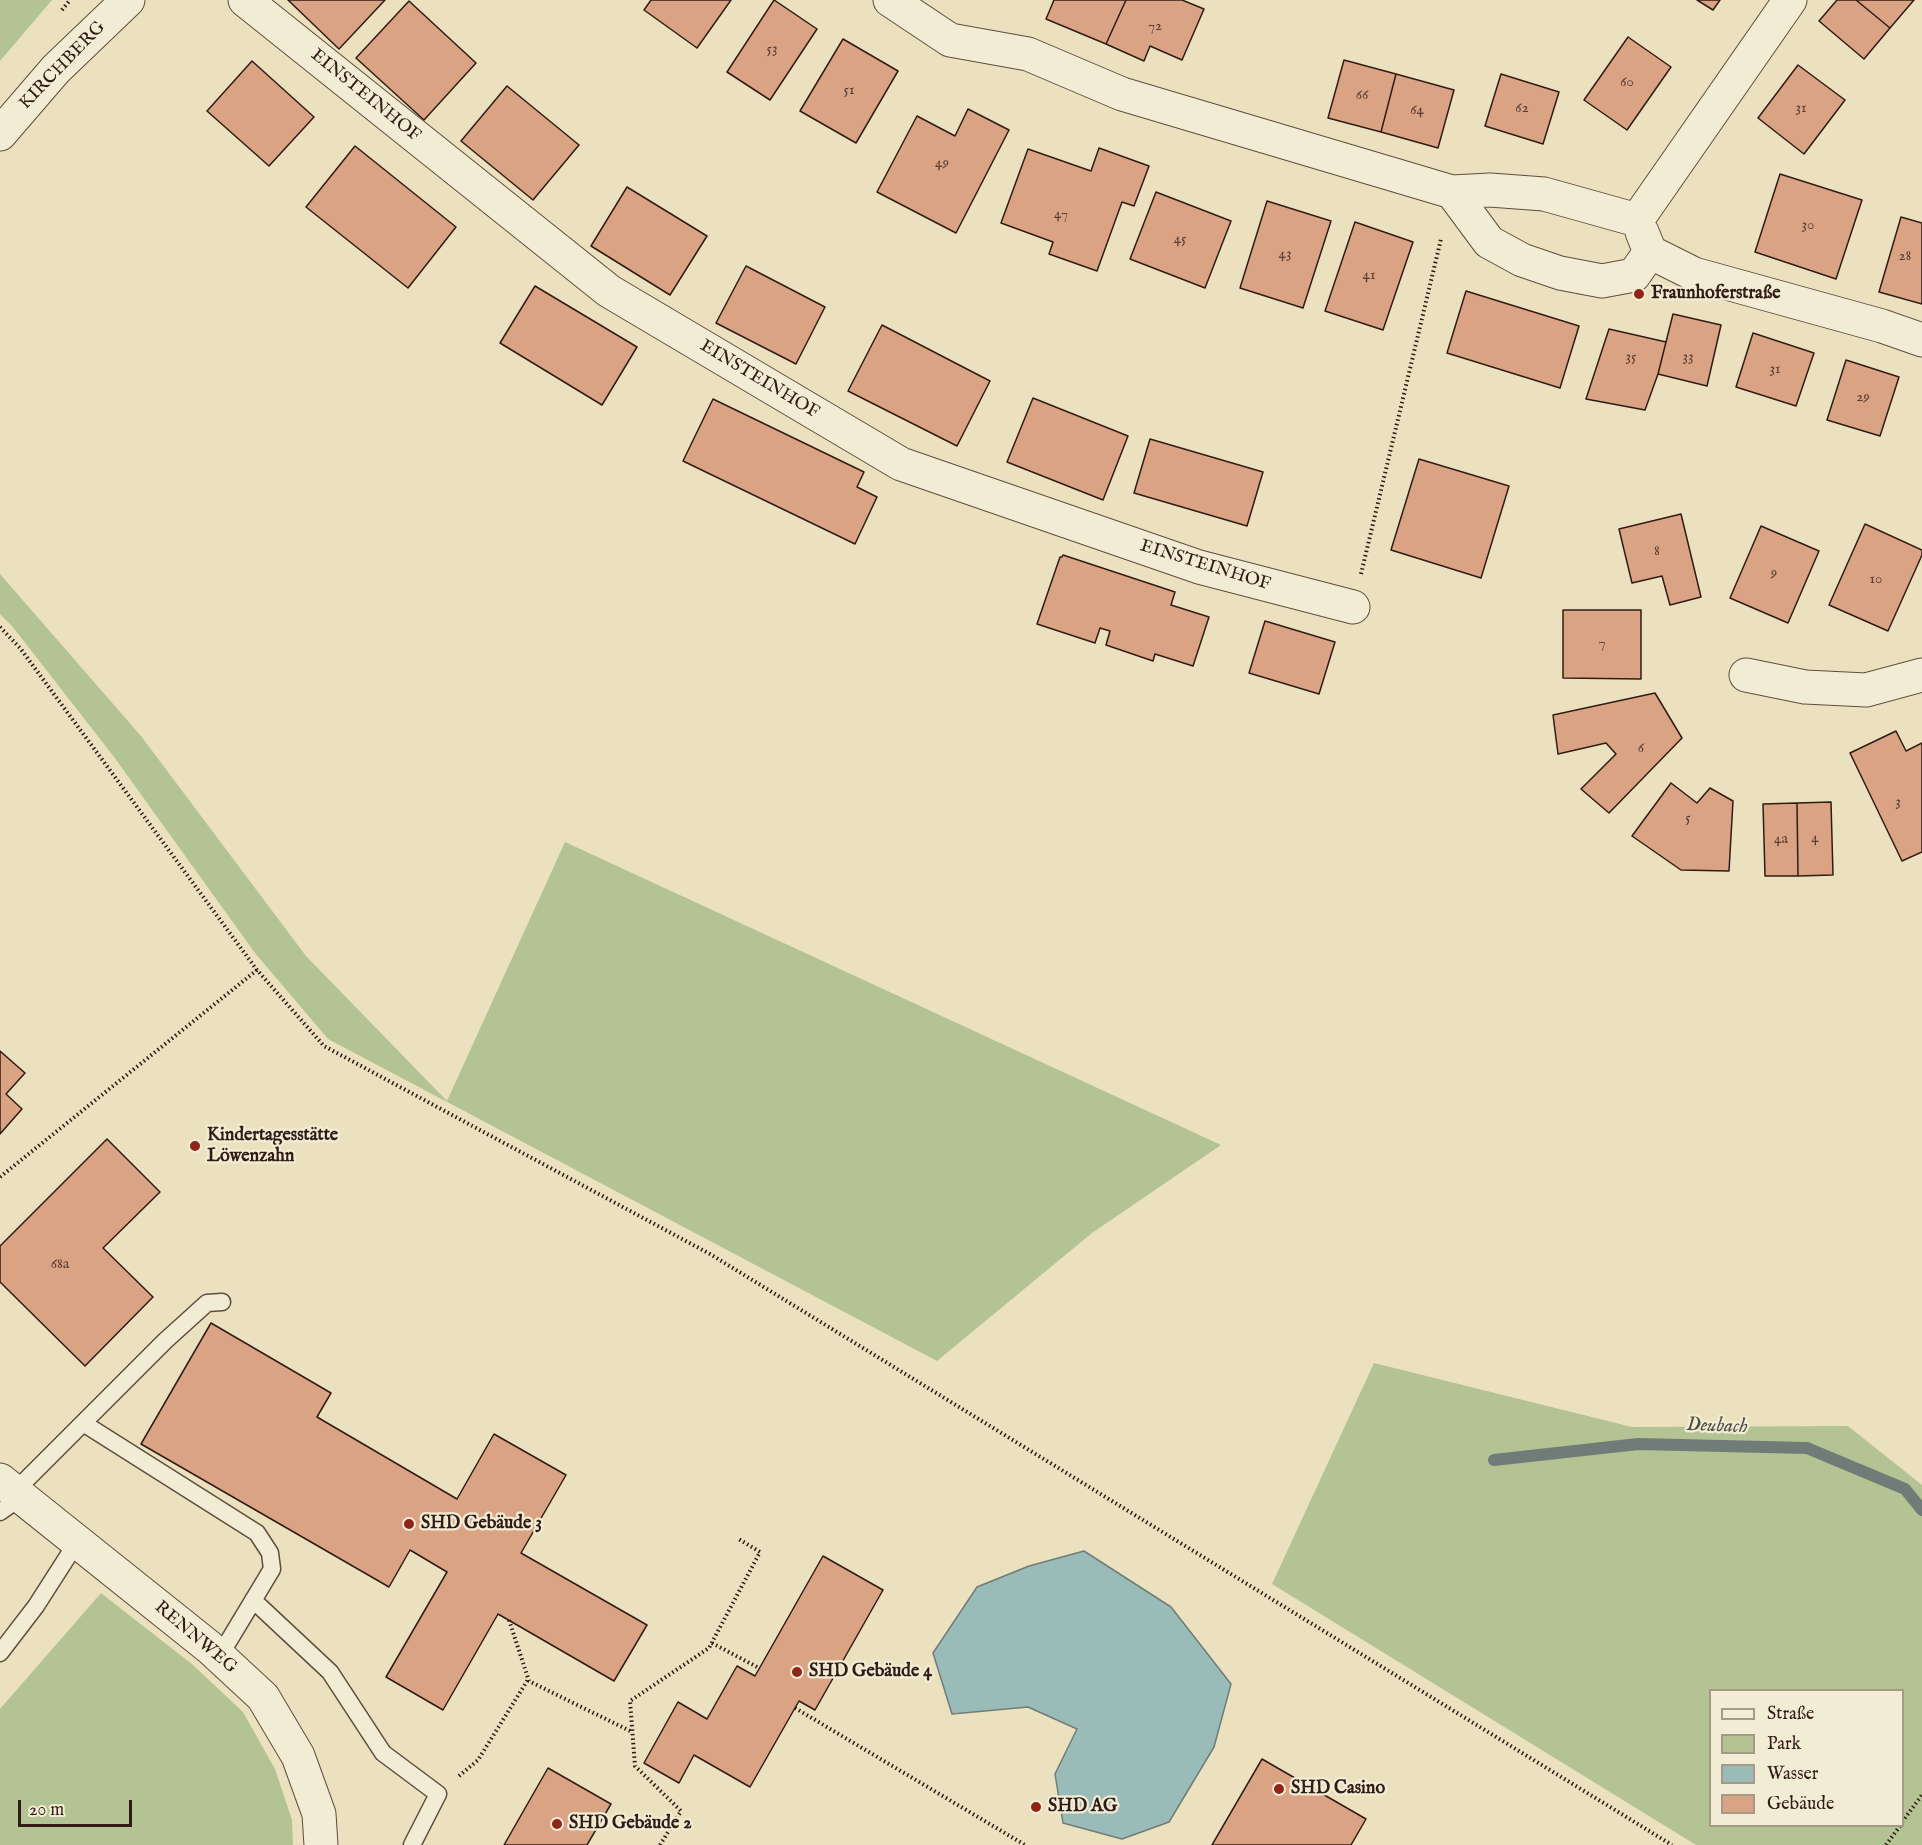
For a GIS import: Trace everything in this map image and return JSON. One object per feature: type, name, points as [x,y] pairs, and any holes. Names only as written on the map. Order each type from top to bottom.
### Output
[{"type":"street","name":"KIRCHBERG","points":[[0,134],[56,69],[129,0]]},
{"type":"street","name":"EINSTEINHOF","points":[[245,0],[609,291],[901,464],[1199,567],[1353,607]]},
{"type":"street","points":[[890,0],[950,40],[1028,54],[1122,94],[1452,192],[1490,190],[1544,194],[1637,220]]},
{"type":"street","points":[[1637,220],[1791,0]]},
{"type":"street","points":[[1452,192],[1490,242],[1522,260],[1560,273],[1602,281],[1634,275],[1650,252]]},
{"type":"street","points":[[1637,220],[1650,252],[1694,274],[1882,326],[1922,340]]},
{"type":"street","points":[[1746,675],[1805,687],[1866,690],[1922,675]]},
{"type":"street","name":"RENNWEG","points":[[9,1495],[77,1542],[219,1657],[263,1697],[298,1756],[319,1814],[321,1845]]},
{"type":"lane","points":[[9,1495],[165,1341],[207,1303],[222,1302]]},
{"type":"lane","points":[[83,1423],[257,1533],[270,1554],[272,1569],[219,1657]]},
{"type":"lane","points":[[0,1653],[36,1606],[77,1542]]},
{"type":"lane","points":[[253,1600],[330,1672],[383,1753],[438,1794],[412,1845]]},
{"type":"path","points":[[1353,607],[1452,192]]},
{"type":"path","points":[[0,627],[21,648],[257,970],[324,1046],[710,1254],[1672,1845]]},
{"type":"path","points":[[0,1177],[257,970]]},
{"type":"path","points":[[660,1845],[681,1811],[635,1766],[630,1701],[710,1648],[760,1552],[737,1538]]},
{"type":"path","points":[[509,1620],[529,1681],[632,1732]]},
{"type":"path","points":[[712,1642],[759,1668]]},
{"type":"path","points":[[438,1794],[478,1760],[529,1678]]},
{"type":"path","points":[[795,1708],[1025,1845]]},
{"type":"path","points":[[1904,1819],[1922,1794]]},
{"type":"path","points":[[1886,1845],[1899,1827]]},
{"type":"green space","points":[[0,0],[52,0],[0,61]]},
{"type":"green space","points":[[0,574],[141,736],[306,956],[447,1101],[565,842],[1221,1145],[1092,1233],[937,1361],[328,1039],[255,953],[114,757],[12,626],[0,614]]},
{"type":"green space","points":[[1374,1363],[1632,1427],[1848,1426],[1922,1485],[1922,1845],[1696,1845],[1272,1584]]},
{"type":"green space","points":[[101,1593],[193,1665],[243,1712],[275,1769],[292,1820],[293,1845],[0,1845],[0,1709]]},
{"type":"water","points":[[1084,1551],[1171,1607],[1231,1684],[1214,1747],[1169,1822],[1122,1839],[1063,1823],[1055,1774],[1077,1729],[1028,1707],[952,1714],[933,1653],[977,1587],[1029,1566]]},
{"type":"building","points":[[288,0],[385,0],[339,49]]},
{"type":"building","points":[[651,0],[731,0],[697,48],[644,10]]},
{"type":"building","points":[[774,0],[817,29],[770,100],[727,72]]},
{"type":"building","points":[[1054,0],[1126,0],[1106,44],[1046,19]]},
{"type":"building","points":[[1126,0],[1182,0],[1204,9],[1182,60],[1150,46],[1144,61],[1106,44]]},
{"type":"building","points":[[1697,0],[1720,0],[1713,10]]},
{"type":"building","points":[[1837,0],[1856,0],[1890,28],[1864,59],[1819,21]]},
{"type":"building","points":[[1856,0],[1914,0],[1890,28]]},
{"type":"building","points":[[409,1],[476,63],[424,120],[356,58]]},
{"type":"building","points":[[1628,37],[1671,67],[1627,130],[1584,100]]},
{"type":"building","points":[[843,39],[898,71],[856,143],[800,111]]},
{"type":"building","points":[[1344,60],[1396,74],[1381,132],[1328,118]]},
{"type":"building","points":[[252,61],[314,117],[269,166],[207,111]]},
{"type":"building","points":[[1798,65],[1845,100],[1804,154],[1758,118]]},
{"type":"building","points":[[1396,74],[1454,90],[1438,148],[1381,132]]},
{"type":"building","points":[[1501,74],[1559,92],[1543,144],[1485,126]]},
{"type":"building","points":[[507,86],[579,145],[533,200],[461,141]]},
{"type":"building","points":[[968,109],[1009,130],[956,233],[877,192],[917,116],[955,136]]},
{"type":"building","points":[[355,146],[456,227],[408,288],[306,207]]},
{"type":"building","points":[[1099,148],[1149,166],[1134,206],[1122,202],[1097,271],[1049,254],[1053,242],[1001,223],[1028,149],[1091,171]]},
{"type":"building","points":[[1780,174],[1862,200],[1836,279],[1755,252]]},
{"type":"building","points":[[627,187],[707,236],[670,295],[591,246]]},
{"type":"building","points":[[1156,192],[1231,221],[1205,288],[1130,259]]},
{"type":"building","points":[[1267,201],[1331,221],[1303,308],[1240,288]]},
{"type":"building","points":[[1901,217],[1922,223],[1922,304],[1879,292]]},
{"type":"building","points":[[1355,222],[1413,242],[1383,330],[1325,311]]},
{"type":"building","points":[[746,266],[825,307],[796,364],[716,323]]},
{"type":"building","points":[[535,286],[637,347],[602,405],[500,343]]},
{"type":"building","points":[[1466,291],[1579,326],[1560,388],[1447,353]]},
{"type":"building","points":[[1673,314],[1721,325],[1707,386],[1658,374]]},
{"type":"building","points":[[882,325],[990,381],[957,446],[848,391]]},
{"type":"building","points":[[1609,329],[1666,342],[1645,410],[1586,399]]},
{"type":"building","points":[[1753,333],[1814,353],[1796,406],[1736,387]]},
{"type":"building","points":[[1846,360],[1899,377],[1880,436],[1827,420]]},
{"type":"building","points":[[1033,398],[1128,436],[1103,500],[1007,462]]},
{"type":"building","points":[[713,399],[864,472],[857,487],[877,497],[855,544],[683,461]]},
{"type":"building","points":[[1150,439],[1263,472],[1247,526],[1134,493]]},
{"type":"building","points":[[1419,459],[1509,486],[1481,578],[1391,550]]},
{"type":"building","points":[[1681,514],[1701,597],[1670,605],[1662,576],[1632,583],[1619,529]]},
{"type":"building","points":[[1865,524],[1922,550],[1922,555],[1888,631],[1829,605]]},
{"type":"building","points":[[1761,526],[1819,551],[1788,623],[1730,598]]},
{"type":"building","points":[[1063,555],[1175,592],[1171,605],[1209,617],[1193,666],[1155,654],[1153,661],[1106,645],[1110,631],[1100,628],[1095,643],[1037,624],[1060,557]]},
{"type":"building","points":[[1563,610],[1641,610],[1641,679],[1563,678]]},
{"type":"building","points":[[1265,621],[1335,642],[1319,694],[1249,673]]},
{"type":"building","points":[[1655,693],[1682,738],[1609,813],[1581,789],[1616,754],[1606,743],[1558,754],[1553,715]]},
{"type":"building","points":[[1896,731],[1906,751],[1922,743],[1922,852],[1902,861],[1850,753]]},
{"type":"building","points":[[1671,783],[1697,803],[1710,788],[1733,801],[1729,871],[1681,870],[1632,836]]},
{"type":"building","points":[[1831,802],[1833,875],[1798,876],[1797,803]]},
{"type":"building","points":[[1797,803],[1798,876],[1765,876],[1763,804]]},
{"type":"building","points":[[0,1051],[25,1073],[6,1094],[22,1109],[0,1134]]},
{"type":"building","points":[[107,1139],[160,1192],[103,1248],[153,1297],[85,1366],[0,1282],[0,1246]]},
{"type":"building","name":"SHD Gebäude 3","points":[[211,1323],[331,1393],[317,1417],[457,1499],[494,1434],[566,1475],[521,1553],[647,1625],[614,1681],[498,1614],[443,1710],[386,1677],[447,1572],[410,1550],[389,1587],[141,1444]]},
{"type":"building","name":"SHD Gebäude 4","points":[[823,1556],[883,1590],[815,1710],[799,1701],[750,1787],[694,1755],[679,1783],[644,1763],[678,1702],[707,1719],[737,1666],[755,1676]]},
{"type":"building","name":"SHD Casino","points":[[1262,1759],[1366,1819],[1351,1845],[1212,1845]]},
{"type":"building","name":"SHD Gebäude 2","points":[[548,1768],[611,1804],[587,1845],[504,1845]]},
{"type":"waterway","name":"Deubach","points":[[1494,1460],[1638,1444],[1807,1448],[1905,1489],[1922,1510]]},
{"type":"place","name":"Fraunhoferstraße","points":[[1639,294]]},
{"type":"place","name":"Kindertagesstätte Löwenzahn","points":[[195,1146]]},
{"type":"place","name":"SHD Gebäude 3","points":[[409,1524]]},
{"type":"place","name":"SHD Gebäude 4","points":[[797,1672]]},
{"type":"place","name":"SHD Casino","points":[[1279,1789]]},
{"type":"place","name":"SHD AG","points":[[1036,1807]]},
{"type":"place","name":"SHD Gebäude 2","points":[[557,1824]]}]
